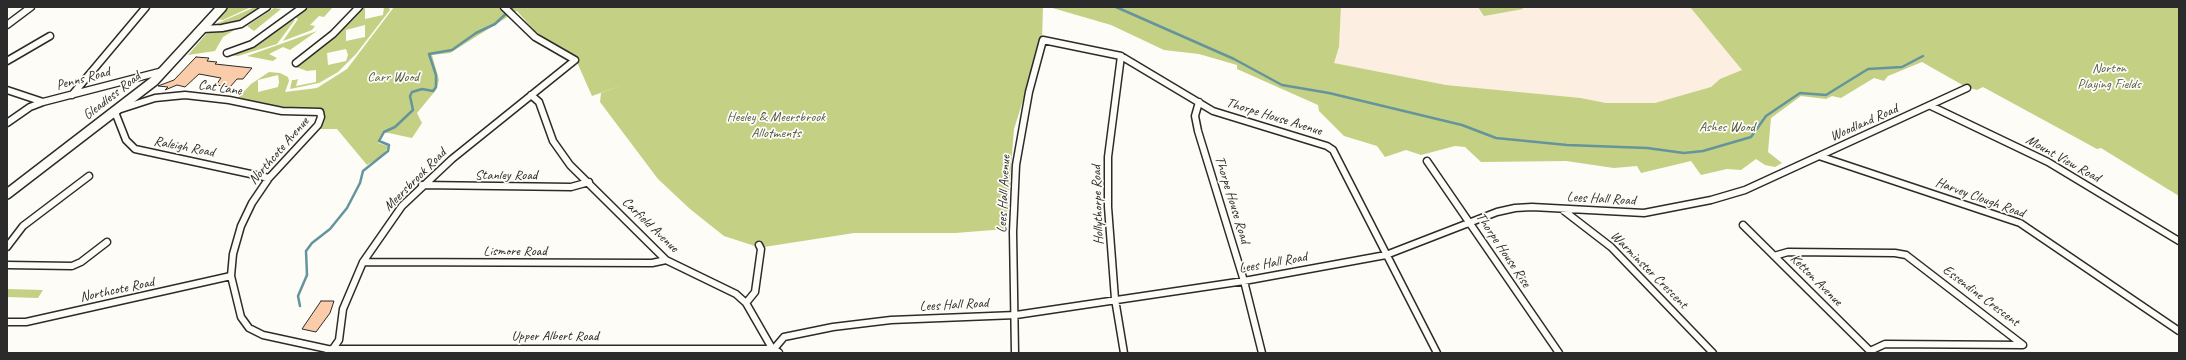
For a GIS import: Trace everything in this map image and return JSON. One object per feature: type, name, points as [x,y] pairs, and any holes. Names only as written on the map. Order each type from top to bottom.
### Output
[{"type":"main road","name":"Gleadless Road","points":[[7,194],[117,111],[165,70],[222,7]]},
{"type":"street","points":[[7,25],[30,7]]},
{"type":"street","points":[[72,95],[146,7]]},
{"type":"street","points":[[202,29],[222,28],[241,24],[267,7]]},
{"type":"street","points":[[227,54],[252,44],[303,7]]},
{"type":"street","points":[[296,63],[334,33],[353,15],[359,7]]},
{"type":"street","name":"Meersbrook Road","points":[[330,352],[339,340],[343,309],[363,262],[389,222],[422,185],[452,158],[575,60],[535,36],[507,10]]},
{"type":"street","points":[[7,61],[50,36]]},
{"type":"street","name":"Thorpe House Avenue","points":[[1044,40],[1121,56],[1213,110],[1327,146],[1332,150],[1437,353]]},
{"type":"street","name":"Lees Hall Avenue","points":[[1015,353],[1016,315],[1013,232],[1016,165],[1029,92],[1044,40]]},
{"type":"street","name":"Hollythorpe Road","points":[[1121,56],[1108,157],[1108,207],[1115,299],[1124,353]]},
{"type":"street","name":"Penns Road","points":[[8,91],[43,102],[165,70]]},
{"type":"street","name":"Woodland Road","points":[[1771,178],[1931,106],[1967,88]]},
{"type":"street","name":"Cat Lane","points":[[117,111],[155,98],[186,95],[229,100],[282,111],[320,112]]},
{"type":"street","name":"Carfield Avenue","points":[[531,95],[539,102],[553,141],[561,153],[666,260],[736,294],[746,303],[775,351]]},
{"type":"street","points":[[7,123],[30,107],[43,102]]},
{"type":"street","name":"Thorpe House Road","points":[[1199,102],[1195,116],[1198,131],[1244,281],[1262,353]]},
{"type":"street","name":"Mount View Road","points":[[1931,106],[2048,162],[2179,241]]},
{"type":"street","name":"Raleigh Road","points":[[117,111],[126,140],[135,149],[150,154],[269,178]]},
{"type":"street","name":"Northcote Avenue","points":[[320,112],[321,117],[318,125],[291,152],[269,178],[252,203],[240,226],[233,254],[231,276],[241,317],[249,328],[263,335],[330,352]]},
{"type":"street","name":"Harvey Clough Road","points":[[1819,156],[2020,223],[2179,331]]},
{"type":"street","name":"Thorpe House Rise","points":[[1427,161],[1559,353]]},
{"type":"street","points":[[7,247],[23,226],[88,176]]},
{"type":"street","name":"Lees Hall Road","points":[[775,351],[784,337],[833,327],[891,320],[1016,315],[1115,299],[1244,281],[1386,256],[1497,212],[1515,208],[1532,207],[1618,213],[1644,213],[1711,200],[1745,190],[1771,178]]},
{"type":"street","name":"Stanley Road","points":[[422,185],[571,187],[589,182]]},
{"type":"street","name":"Warminster Crescent","points":[[1562,209],[1590,229],[1611,247],[1713,353]]},
{"type":"street","name":"Ketton Avenue","points":[[1743,225],[1871,352]]},
{"type":"street","points":[[7,265],[72,266],[81,262],[107,242]]},
{"type":"street","points":[[746,303],[755,292],[761,249],[759,245]]},
{"type":"street","name":"Essendine Crescent","points":[[1774,256],[1788,252],[1895,253],[1906,255],[2023,345],[1885,344],[1871,352]]},
{"type":"street","name":"Lismore Road","points":[[363,262],[652,263],[666,260]]},
{"type":"street","name":"Northcote Road","points":[[7,322],[26,322],[231,276]]},
{"type":"street","name":"Upper Albert Road","points":[[330,352],[775,351]]},
{"type":"shaded area","points":[[1341,7],[1690,7],[1742,70],[1720,79],[1711,87],[1655,103],[1606,103],[1581,98],[1446,85],[1333,63],[1339,47]]},
{"type":"green space","points":[[227,7],[251,7],[223,20],[217,19]]},
{"type":"green space","points":[[255,7],[262,7],[240,21],[216,24]]},
{"type":"green space","points":[[307,7],[333,7],[324,17],[319,16],[310,25],[315,26],[312,30],[283,41],[298,19],[295,17]]},
{"type":"green space","points":[[362,7],[368,7],[365,8],[365,19],[383,15],[384,7],[389,7],[390,10],[356,54],[338,72],[319,83],[290,89],[292,80],[298,79],[296,86],[316,82],[316,70],[307,71],[296,67],[354,18]],"holes":[[[365,25],[365,37],[346,41],[346,30]],[[346,49],[348,55],[346,61],[328,65],[327,53]]]},
{"type":"green space","name":"Heeley & Meersbrook Allotments","points":[[394,7],[1043,7],[1042,40],[1014,129],[1006,229],[955,233],[854,233],[764,247],[759,245],[758,247],[724,236],[690,209],[658,179],[600,102],[601,93],[628,83],[592,96],[576,60],[535,31],[517,11],[450,53],[432,55],[439,80],[436,90],[417,113],[422,123],[412,138],[384,132],[378,143],[388,146],[384,155],[367,165],[337,129],[317,129],[321,111],[292,111],[237,99],[251,84],[269,72],[280,73],[288,77],[289,81],[285,92],[317,88],[347,69]],"holes":[[[278,75],[278,87],[258,92],[258,80]]]},
{"type":"green space","points":[[1049,7],[1341,7],[1339,47],[1334,63],[1446,85],[1581,98],[1606,103],[1655,103],[1711,87],[1720,79],[1742,70],[1690,7],[2179,7],[2179,196],[2101,148],[2097,149],[1983,87],[1977,90],[1966,87],[1922,62],[1888,76],[1884,81],[1874,78],[1841,98],[1832,96],[1826,99],[1801,96],[1771,118],[1768,152],[1782,163],[1775,167],[1765,165],[1756,159],[1741,170],[1727,169],[1701,175],[1691,161],[1641,173],[1637,166],[1614,168],[1566,161],[1481,162],[1465,147],[1455,146],[1421,155],[1406,150],[1385,157],[1377,146],[1344,136],[1319,111],[1318,105],[1237,69],[1237,65],[1199,54],[1164,50],[1111,25]]},
{"type":"green space","points":[[1478,7],[1522,7],[1523,9],[1484,16]]},
{"type":"green space","points":[[274,8],[281,9],[254,31],[247,26]]},
{"type":"green space","points":[[293,19],[295,20],[277,44],[238,56],[226,55],[255,44]]},
{"type":"green space","points":[[241,26],[223,37],[215,51],[188,55],[208,32]]},
{"type":"green space","points":[[317,31],[290,50],[283,47],[269,54],[277,58],[273,61],[247,56]]},
{"type":"green space","points":[[7,289],[43,290],[38,298],[7,297]]},
{"type":"building","points":[[196,57],[209,58],[207,61],[217,62],[215,64],[252,68],[243,79],[237,79],[230,87],[216,85],[221,78],[199,74],[185,87],[177,85],[165,90],[168,87],[158,86],[174,80]]},
{"type":"building","points":[[321,301],[334,301],[330,313],[316,332],[302,329]]},
{"type":"waterway","points":[[300,306],[298,296],[307,275],[306,251],[312,243],[330,229],[347,208],[360,183],[363,171],[388,151],[389,145],[379,141],[384,132],[395,127],[413,110],[410,96],[412,92],[422,89],[433,91],[436,87],[436,75],[429,54],[452,50],[476,33],[495,24],[513,7]]},
{"type":"waterway","points":[[1116,7],[1234,59],[1282,85],[1329,93],[1462,125],[1496,138],[1567,145],[1647,148],[1684,153],[1703,151],[1751,137],[1766,116],[1800,93],[1826,95],[1868,69],[1902,67],[1923,56]]},
{"type":"park label","name":"Norton Playing Fields","points":[[2109,76]]},
{"type":"park label","name":"Carr Wood","points":[[393,77]]},
{"type":"park label","name":"Ashes Wood","points":[[1727,127]]}]
